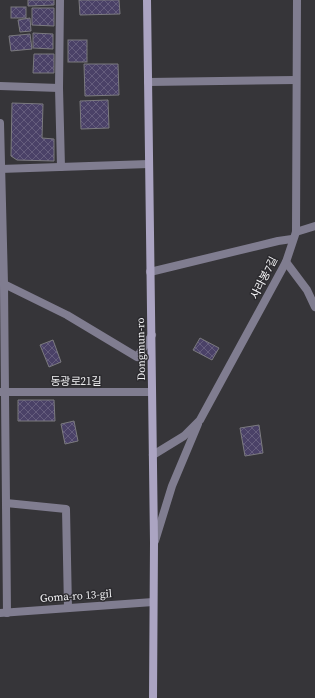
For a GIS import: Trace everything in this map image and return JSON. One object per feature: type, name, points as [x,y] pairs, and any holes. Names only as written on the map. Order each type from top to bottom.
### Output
[{"type":"main road","name":"Dongmun-ro","points":[[147,0],[154,543],[153,698]]},
{"type":"street","points":[[60,0],[59,88],[62,167]]},
{"type":"street","name":"사라봉7길","points":[[153,455],[184,436],[200,420],[286,262],[294,236],[297,0]]},
{"type":"street","points":[[148,82],[296,80]]},
{"type":"street","points":[[0,86],[59,88]]},
{"type":"street","points":[[0,123],[4,284],[2,392],[6,503],[3,613]]},
{"type":"street","points":[[1,169],[149,164]]},
{"type":"street","points":[[150,272],[278,242],[315,226]]},
{"type":"street","points":[[286,262],[307,290],[315,307]]},
{"type":"street","points":[[4,284],[67,315],[137,357],[152,335]]},
{"type":"street","name":"동광로21길","points":[[2,392],[152,392]]},
{"type":"street","points":[[154,543],[172,486],[200,420]]},
{"type":"street","points":[[6,503],[66,510],[68,608]]},
{"type":"street","name":"Goma-ro 13-gil","points":[[3,613],[153,602]]},
{"type":"building","points":[[28,0],[54,0],[54,5],[28,6]]},
{"type":"building","points":[[79,0],[119,0],[120,14],[80,15]]},
{"type":"building","points":[[11,7],[26,7],[26,18],[11,18]]},
{"type":"building","points":[[32,8],[54,8],[54,26],[32,25]]},
{"type":"building","points":[[30,18],[31,31],[20,32],[18,20]]},
{"type":"building","points":[[33,33],[53,34],[53,49],[33,48]]},
{"type":"building","points":[[30,34],[32,49],[11,51],[9,36]]},
{"type":"building","points":[[68,40],[87,40],[87,62],[68,62]]},
{"type":"building","points":[[34,54],[54,54],[54,73],[33,73]]},
{"type":"building","points":[[84,64],[118,64],[119,95],[85,96]]},
{"type":"building","points":[[108,100],[109,128],[81,129],[80,101]]},
{"type":"building","points":[[12,103],[43,104],[42,138],[54,139],[54,161],[17,160],[11,156]]},
{"type":"building","points":[[200,338],[219,348],[212,360],[193,350]]},
{"type":"building","points":[[53,340],[61,362],[49,367],[40,345]]},
{"type":"building","points":[[18,400],[54,400],[55,421],[18,421]]},
{"type":"building","points":[[74,421],[78,441],[65,444],[61,424]]},
{"type":"building","points":[[259,425],[263,453],[245,456],[240,428]]}]
